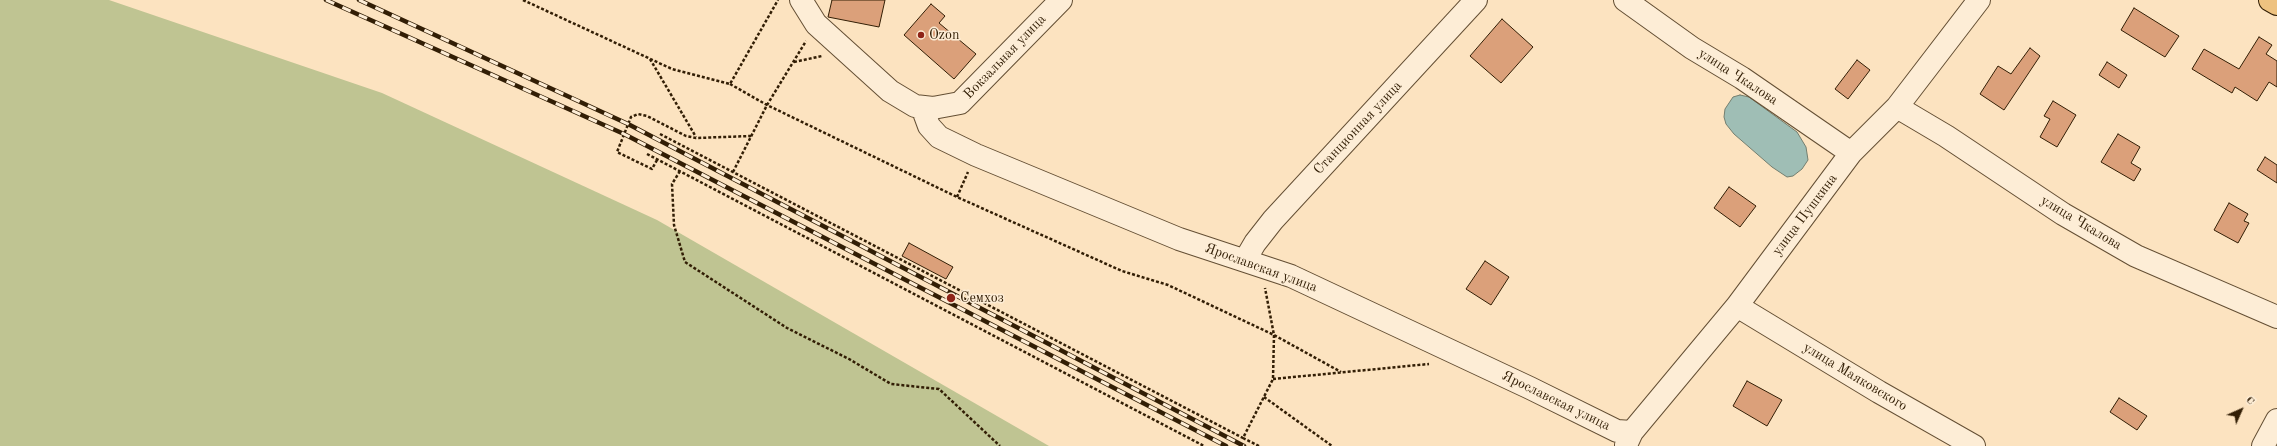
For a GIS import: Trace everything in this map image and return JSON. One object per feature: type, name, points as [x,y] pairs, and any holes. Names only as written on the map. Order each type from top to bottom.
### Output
[{"type":"main road","points":[[2270,0],[2277,4]]},
{"type":"street","points":[[801,0],[816,24],[890,91],[915,106],[922,107]]},
{"type":"street","name":"Вокзальная улица","points":[[922,107],[932,108],[960,103],[1061,0]]},
{"type":"street","name":"Станционная улица","points":[[1249,261],[1255,242],[1273,220],[1476,0]]},
{"type":"street","name":"улица Чкалова","points":[[1625,0],[1692,48],[1742,78],[1851,153]]},
{"type":"street","name":"улица Пушкина","points":[[1629,439],[1737,306],[1851,153],[1897,107],[1980,0]]},
{"type":"street","name":"Ярославская улица","points":[[922,107],[929,126],[939,138],[976,155],[1179,239],[1249,261],[1298,279],[1524,385],[1617,431],[1629,439]]},
{"type":"street","name":"улица Чкалова","points":[[1897,107],[1953,140],[2063,214],[2136,256],[2277,317]]},
{"type":"street","name":"улица Маяковского","points":[[1737,306],[1879,392],[1974,446]]},
{"type":"street","points":[[2263,446],[2277,420]]},
{"type":"path","points":[[523,0],[672,69],[730,84],[767,105],[958,197],[1122,270],[1168,286],[1274,336],[1341,372]]},
{"type":"path","points":[[730,84],[778,0]]},
{"type":"path","points":[[733,172],[767,105],[816,24]]},
{"type":"path","points":[[793,62],[846,51]]},
{"type":"path","points":[[650,59],[696,138]]},
{"type":"path","points":[[657,160],[652,169],[617,152],[631,117],[638,114],[647,116],[686,136],[696,138],[751,136]]},
{"type":"path","points":[[660,134],[1259,446]]},
{"type":"path","points":[[647,154],[1204,446]]},
{"type":"path","points":[[958,197],[976,155]]},
{"type":"path","points":[[680,171],[672,184],[674,225],[685,262],[787,328],[849,360],[891,384],[939,389],[1000,446]]},
{"type":"path","points":[[1243,438],[1273,379],[1274,336],[1263,278],[1249,261]]},
{"type":"path","points":[[1273,379],[1432,363]]},
{"type":"path","points":[[1264,397],[1332,446]]},
{"type":"green space","points":[[0,0],[109,0],[382,93],[657,220],[1049,446],[0,446]]},
{"type":"water","points":[[1740,95],[1749,97],[1797,132],[1806,147],[1808,160],[1802,169],[1793,176],[1787,177],[1772,167],[1734,134],[1726,124],[1724,117],[1725,109],[1733,97]]},
{"type":"building","points":[[832,0],[885,0],[879,27],[828,17]]},
{"type":"building","points":[[931,4],[945,16],[939,23],[976,54],[954,79],[904,35]]},
{"type":"building","points":[[2134,8],[2179,36],[2165,57],[2121,30]]},
{"type":"building","points":[[1502,19],[1533,47],[1501,83],[1470,56]]},
{"type":"building","points":[[2259,37],[2272,45],[2266,54],[2277,61],[2277,87],[2269,82],[2257,101],[2235,87],[2232,93],[2192,69],[2204,49],[2239,69]]},
{"type":"building","points":[[2030,48],[2040,56],[2004,110],[1980,94],[1998,66],[2011,74]]},
{"type":"building","points":[[1857,60],[1870,70],[1848,99],[1835,89]]},
{"type":"building","points":[[2107,62],[2127,75],[2119,88],[2099,75]]},
{"type":"building","points":[[2053,101],[2076,115],[2057,147],[2040,137],[2050,119],[2044,116]]},
{"type":"building","points":[[2118,134],[2140,147],[2131,163],[2141,169],[2134,181],[2101,162]]},
{"type":"building","points":[[2265,157],[2277,165],[2277,183],[2257,170]]},
{"type":"building","points":[[1729,187],[1756,206],[1740,227],[1714,208]]},
{"type":"building","points":[[2229,203],[2248,214],[2244,221],[2249,223],[2238,243],[2214,230]]},
{"type":"building","points":[[909,243],[953,267],[946,279],[902,256]]},
{"type":"building","points":[[1485,261],[1509,277],[1491,305],[1466,289]]},
{"type":"building","points":[[1747,381],[1782,400],[1767,426],[1733,406]]},
{"type":"building","points":[[2119,398],[2147,416],[2137,430],[2110,412]]},
{"type":"railway","points":[[326,0],[624,134],[1226,446]]},
{"type":"railway","points":[[359,0],[628,124],[1244,446]]},
{"type":"place","name":"Ozon","points":[[921,35]]},
{"type":"place","name":"Семхоз","points":[[951,298]]}]
